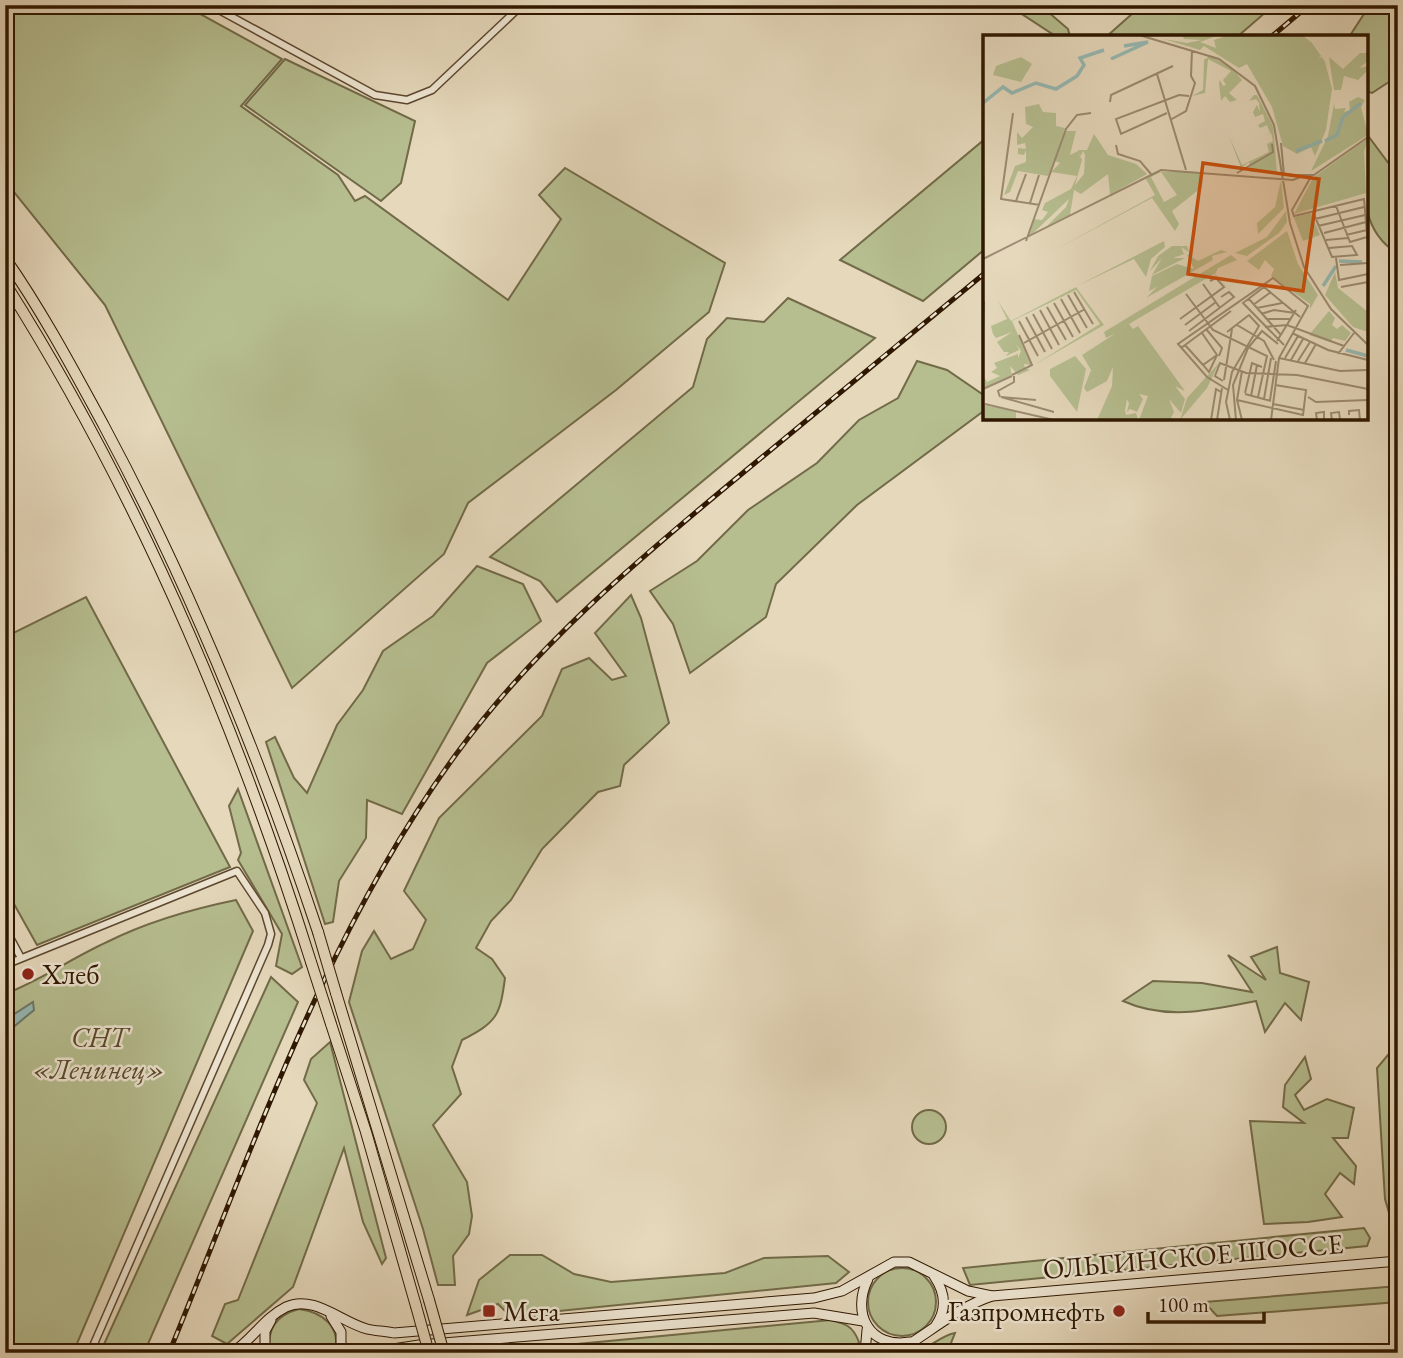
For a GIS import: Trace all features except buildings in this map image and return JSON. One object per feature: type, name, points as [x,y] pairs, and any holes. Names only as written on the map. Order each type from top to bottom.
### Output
[{"type":"main road","points":[[5,258],[27,289],[90,401],[168,552],[267,783],[337,993],[444,1353]]},
{"type":"main road","points":[[5,283],[79,408],[155,558],[227,723],[273,841],[366,1132],[429,1353]]},
{"type":"main road","name":"ОЛЬГИНСКОЕ ШОССЕ","points":[[992,1296],[1398,1261]]},
{"type":"main road","points":[[232,1353],[274,1315],[287,1306],[304,1303],[368,1329],[394,1333],[814,1298],[842,1291],[868,1279],[880,1268],[894,1262],[920,1265],[932,1274],[968,1291],[992,1296]]},
{"type":"main road","points":[[931,1332],[944,1309],[941,1286],[932,1274]]},
{"type":"main road","points":[[865,1353],[865,1326],[860,1304],[868,1279]]},
{"type":"main road","points":[[895,1353],[931,1332],[960,1309],[992,1296]]},
{"type":"main road","points":[[329,1313],[341,1332],[341,1353]]},
{"type":"main road","points":[[367,1353],[814,1313],[865,1326],[882,1340],[899,1344],[918,1339]]},
{"type":"main road","points":[[265,1353],[265,1331],[274,1315]]},
{"type":"street","points":[[210,5],[375,95],[407,100],[432,90],[519,6]]},
{"type":"street","points":[[5,965],[237,872],[265,913],[271,934],[90,1353]]},
{"type":"street","points":[[5,928],[21,958]]},
{"type":"green space","points":[[5,5],[184,5],[282,59],[241,106],[338,175],[355,201],[365,196],[508,300],[561,219],[539,195],[565,168],[725,263],[709,312],[616,390],[468,503],[444,554],[292,688],[105,305],[5,181]]},
{"type":"green space","points":[[1008,5],[1040,5],[1068,29],[1070,35],[1054,35]]},
{"type":"green space","points":[[1142,5],[1274,5],[1239,35],[1108,35]]},
{"type":"green space","points":[[1380,5],[1398,5],[1398,76],[1372,93],[1368,92],[1368,35],[1350,35],[1364,14]]},
{"type":"green space","points":[[285,59],[415,121],[401,183],[381,201],[245,105]]},
{"type":"green space","points":[[1368,136],[1398,176],[1398,254],[1384,243],[1374,230],[1369,216]]},
{"type":"green space","points":[[983,141],[983,251],[923,301],[840,260]]},
{"type":"green space","points":[[788,298],[875,338],[557,602],[540,581],[490,557],[693,387],[707,339],[727,318],[764,322]]},
{"type":"green space","points":[[917,361],[947,370],[983,395],[983,411],[857,505],[776,584],[766,617],[690,673],[673,624],[650,591],[697,561],[748,510],[817,463],[859,420],[898,398]]},
{"type":"green space","points":[[477,566],[523,584],[541,621],[487,663],[402,814],[367,800],[366,838],[339,881],[333,922],[325,924],[266,742],[275,737],[294,778],[307,793],[337,725],[363,690],[383,651],[433,616]]},
{"type":"green space","points":[[631,595],[641,618],[669,723],[624,765],[620,786],[598,792],[542,849],[511,900],[491,921],[476,948],[492,959],[505,978],[495,1016],[483,1028],[462,1040],[452,1067],[461,1094],[433,1125],[467,1182],[472,1216],[469,1234],[453,1256],[455,1285],[438,1285],[423,1229],[349,1002],[362,951],[374,931],[391,959],[413,949],[426,920],[404,891],[439,818],[542,716],[562,669],[589,658],[612,680],[626,676],[595,633]]},
{"type":"green space","points":[[86,597],[230,867],[37,945],[5,888],[5,637]]},
{"type":"green space","points":[[238,789],[302,967],[292,974],[276,966],[282,934],[238,860],[241,853],[229,806]]},
{"type":"green space","name":"СНТ «Ленинец»","points":[[236,900],[253,931],[73,1353],[5,1353],[5,994],[138,928],[186,912]]},
{"type":"green space","points":[[1277,947],[1280,973],[1309,982],[1301,1020],[1285,1003],[1265,1032],[1256,1001],[1206,1010],[1173,1012],[1156,1011],[1123,1001],[1153,981],[1202,983],[1252,992],[1228,955],[1266,980],[1251,957]]},
{"type":"green space","points":[[271,977],[298,1002],[144,1353],[100,1353]]},
{"type":"green space","points":[[330,1042],[386,1258],[382,1264],[363,1222],[344,1148],[293,1287],[227,1344],[212,1336],[225,1304],[238,1300],[317,1103],[304,1080],[311,1059]]},
{"type":"green space","points":[[1398,1043],[1398,1243],[1385,1199],[1377,1068]]},
{"type":"green space","points":[[1305,1057],[1311,1079],[1295,1095],[1304,1110],[1327,1099],[1354,1108],[1348,1138],[1333,1138],[1356,1166],[1354,1184],[1340,1173],[1325,1194],[1342,1217],[1264,1224],[1250,1121],[1304,1123],[1283,1107],[1285,1085]]},
{"type":"green space","points":[[929,1110],[941,1115],[946,1127],[941,1139],[929,1144],[917,1139],[912,1127],[917,1115]]},
{"type":"green space","points":[[1364,1228],[1370,1238],[1367,1246],[970,1285],[963,1268]]},
{"type":"green space","points":[[510,1255],[542,1255],[574,1274],[611,1282],[725,1273],[764,1258],[828,1256],[849,1272],[836,1283],[510,1316],[498,1304],[467,1315],[479,1280]]},
{"type":"green space","points":[[895,1268],[909,1268],[921,1273],[931,1283],[936,1302],[931,1321],[921,1331],[909,1336],[895,1336],[883,1331],[873,1321],[868,1309],[868,1295],[873,1283],[883,1273]]},
{"type":"green space","points":[[1398,1286],[1398,1302],[1217,1316],[1204,1302]]},
{"type":"green space","points":[[299,1309],[316,1313],[333,1328],[335,1353],[269,1353],[270,1337],[275,1324],[284,1315]]},
{"type":"green space","points":[[831,1320],[851,1329],[859,1342],[855,1350],[859,1353],[545,1353],[546,1347]]},
{"type":"green space","points":[[955,1333],[947,1353],[914,1353],[945,1336]]},
{"type":"water","points":[[33,1002],[34,1010],[5,1034],[5,1020]]},
{"type":"railway","points":[[1273,35],[1309,5]]},
{"type":"railway","points":[[169,1353],[262,1121],[330,968],[368,894],[410,822],[457,753],[521,675],[629,570],[983,275]]},
{"type":"place","name":"Хлеб","points":[[28,974]]},
{"type":"place","name":"Мега","points":[[489,1311]]},
{"type":"place","name":"Газпромнефть","points":[[1119,1311]]}]
